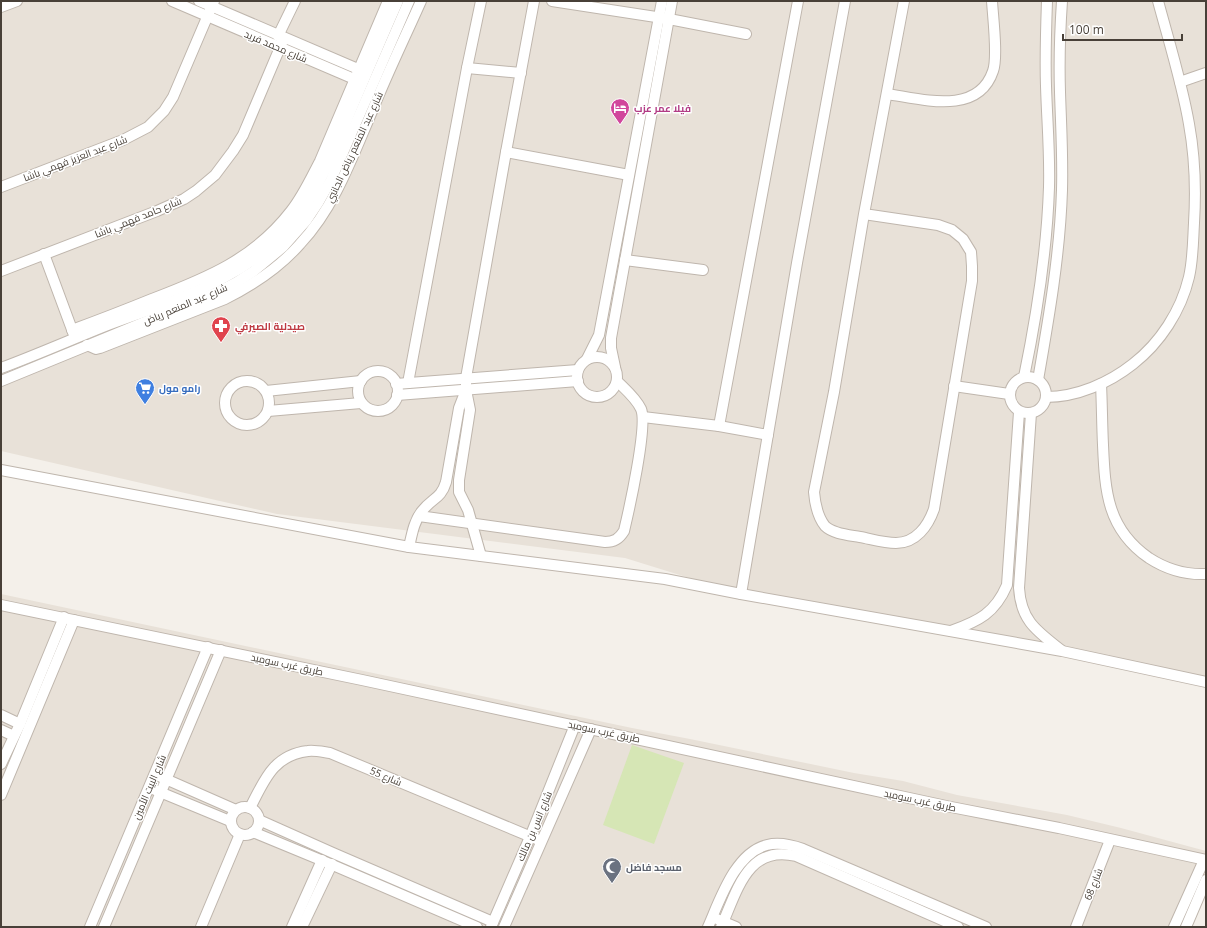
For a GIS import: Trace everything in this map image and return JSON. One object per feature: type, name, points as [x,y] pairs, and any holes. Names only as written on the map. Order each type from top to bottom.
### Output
[{"type":"street","points":[[1,7],[16,1]]},
{"type":"street","name":"شارع محمد فريد","points":[[172,1],[208,16],[281,41],[370,80]]},
{"type":"street","name":"شارع محمد فريد","points":[[199,1],[213,4],[281,41]]},
{"type":"street","name":"شارع حامد فهمي باشا","points":[[1,271],[171,205],[196,191],[215,175],[243,135],[281,41],[294,1]]},
{"type":"street","points":[[370,80],[388,1]]},
{"type":"street","name":"شارع عبد المنعم رياض","points":[[1,381],[83,347],[129,333],[218,292],[254,271],[283,247],[306,221],[328,186],[370,80],[398,1]]},
{"type":"street","name":"شارع عبد المنعم رياض","points":[[1,368],[74,334],[196,287],[224,278],[252,261],[277,240],[298,216],[316,189],[409,1]]},
{"type":"street","name":"شارع عبد المنعم رياض الجانبي","points":[[370,80],[422,1]]},
{"type":"street","points":[[408,383],[481,1]]},
{"type":"street","points":[[481,556],[468,510],[459,492],[459,480],[470,410],[466,390],[466,378],[534,1]]},
{"type":"street","points":[[552,1],[746,34]]},
{"type":"street","points":[[662,1],[664,19],[611,338],[612,352],[617,371],[617,381],[612,390],[603,396],[597,397],[587,394],[582,390],[578,381],[578,370],[592,352],[599,335],[630,175],[664,19],[672,1]]},
{"type":"street","points":[[719,426],[798,1]]},
{"type":"street","points":[[741,594],[797,263],[845,1]]},
{"type":"street","points":[[864,214],[938,225],[952,230],[963,239],[971,252],[972,281],[934,509],[930,522],[921,533],[910,540],[896,543],[837,532],[826,527],[819,518],[815,504],[814,492],[834,392],[864,214],[904,1]]},
{"type":"street","points":[[887,94],[949,102],[968,99],[984,88],[993,71],[995,52],[992,1]]},
{"type":"street","points":[[1024,377],[1042,282],[1049,186],[1049,137],[1046,81],[1047,1]]},
{"type":"street","points":[[1038,380],[1055,278],[1060,234],[1063,145],[1060,84],[1062,1]]},
{"type":"street","points":[[1046,397],[1056,397],[1076,393],[1101,384],[1124,371],[1145,354],[1164,332],[1179,306],[1189,278],[1193,249],[1196,202],[1194,165],[1189,124],[1180,82],[1158,1]]},
{"type":"street","name":"شارع عبد العزيز فهمي باشا","points":[[1,187],[123,140],[148,126],[164,111],[173,97],[213,4]]},
{"type":"street","points":[[467,68],[521,73]]},
{"type":"street","points":[[1180,82],[1206,73]]},
{"type":"street","points":[[506,152],[630,175]]},
{"type":"street","points":[[1196,202],[1206,205]]},
{"type":"street","points":[[44,254],[74,334],[83,347]]},
{"type":"street","points":[[625,260],[704,270]]},
{"type":"street","points":[[587,359],[602,357],[610,361],[615,367]]},
{"type":"street","points":[[396,384],[578,370]]},
{"type":"street","points":[[382,372],[388,374],[396,384],[398,395],[391,407],[378,412],[366,408],[361,403],[358,392],[361,381],[370,373],[382,372]]},
{"type":"street","points":[[949,631],[982,618],[993,609],[1002,598],[1007,585],[1019,412],[1011,402],[1009,394],[1014,383],[1024,377],[1038,380],[1045,387],[1045,401],[1040,409],[1031,413],[1019,412]]},
{"type":"street","points":[[242,381],[256,382],[266,391],[270,404],[265,417],[259,422],[246,425],[239,424],[228,415],[225,402],[226,395],[236,384],[242,381]]},
{"type":"street","points":[[266,391],[361,381]]},
{"type":"street","points":[[398,395],[578,381]]},
{"type":"street","points":[[419,516],[605,542],[611,542],[621,537],[624,532],[642,434],[642,417],[641,409],[635,400],[617,381]]},
{"type":"street","points":[[1101,384],[1104,481],[1110,507],[1122,531],[1139,551],[1161,566],[1192,574],[1206,574]]},
{"type":"street","points":[[954,386],[1009,394]]},
{"type":"street","points":[[409,547],[419,516],[430,503],[437,498],[443,490],[446,482],[459,408],[466,390]]},
{"type":"street","points":[[268,411],[361,403]]},
{"type":"street","points":[[1031,413],[1019,588],[1020,600],[1023,610],[1035,630],[1062,651]]},
{"type":"street","points":[[642,417],[719,426],[768,435]]},
{"type":"street","points":[[1,470],[409,547],[643,576],[1062,651],[1206,682]]},
{"type":"street","points":[[443,490],[459,492]]},
{"type":"street","name":"طريق غرب سوميد","points":[[1,605],[208,647],[1205,860]]},
{"type":"street","points":[[1,764],[69,619]]},
{"type":"street","points":[[1,795],[28,733],[69,619]]},
{"type":"street","name":"شارع البيت الأمين","points":[[90,927],[208,647]]},
{"type":"street","name":"شارع البيت الأمين","points":[[104,927],[221,650]]},
{"type":"street","points":[[1,715],[17,729],[28,733]]},
{"type":"street","name":"شارع انس بن مالك","points":[[492,925],[530,837],[575,725]]},
{"type":"street","points":[[1,730],[17,729]]},
{"type":"street","name":"شارع انس بن مالك","points":[[504,927],[591,729]]},
{"type":"street","name":"شارع 55","points":[[250,808],[271,770],[287,757],[308,751],[330,753],[541,841]]},
{"type":"street","points":[[155,774],[236,810]]},
{"type":"street","points":[[149,788],[230,821]]},
{"type":"street","points":[[243,807],[250,808],[256,813],[259,820],[257,827],[253,832],[246,835],[240,834],[233,829],[230,821],[232,815],[236,810],[243,807]]},
{"type":"street","points":[[259,820],[492,925]]},
{"type":"street","points":[[253,832],[327,862],[477,927]]},
{"type":"street","points":[[201,927],[240,834]]},
{"type":"street","name":"شارع 68","points":[[1076,927],[1110,840]]},
{"type":"street","points":[[708,927],[733,874],[746,858],[759,848],[774,844],[790,845],[803,849],[817,860],[958,927]]},
{"type":"street","points":[[292,927],[333,853]]},
{"type":"street","points":[[722,924],[742,880],[747,873],[756,862],[762,858],[775,854],[817,860],[966,923],[981,926]]},
{"type":"street","points":[[1174,927],[1205,860]]},
{"type":"street","points":[[302,927],[327,862]]},
{"type":"street","points":[[733,874],[742,880]]},
{"type":"street","points":[[1186,927],[1206,880]]},
{"type":"street","points":[[712,917],[722,924],[736,927]]},
{"type":"shaded area","points":[[1,1],[1206,1],[1206,679],[741,594],[625,558],[277,514],[1,451]]},
{"type":"shaded area","points":[[1,594],[632,728],[854,773],[903,781],[957,795],[1067,815],[1206,851],[1206,867],[1181,927],[1,927]]},
{"type":"green space","points":[[632,745],[684,763],[654,844],[603,825]]},
{"type":"place","name":"فيلا عمر عزب","points":[[620,125]]},
{"type":"place","name":"صيدلية الصيرفي","points":[[221,343]]},
{"type":"place","name":"رامو مول","points":[[145,405]]},
{"type":"place","name":"مسجد فاضل","points":[[612,884]]}]
